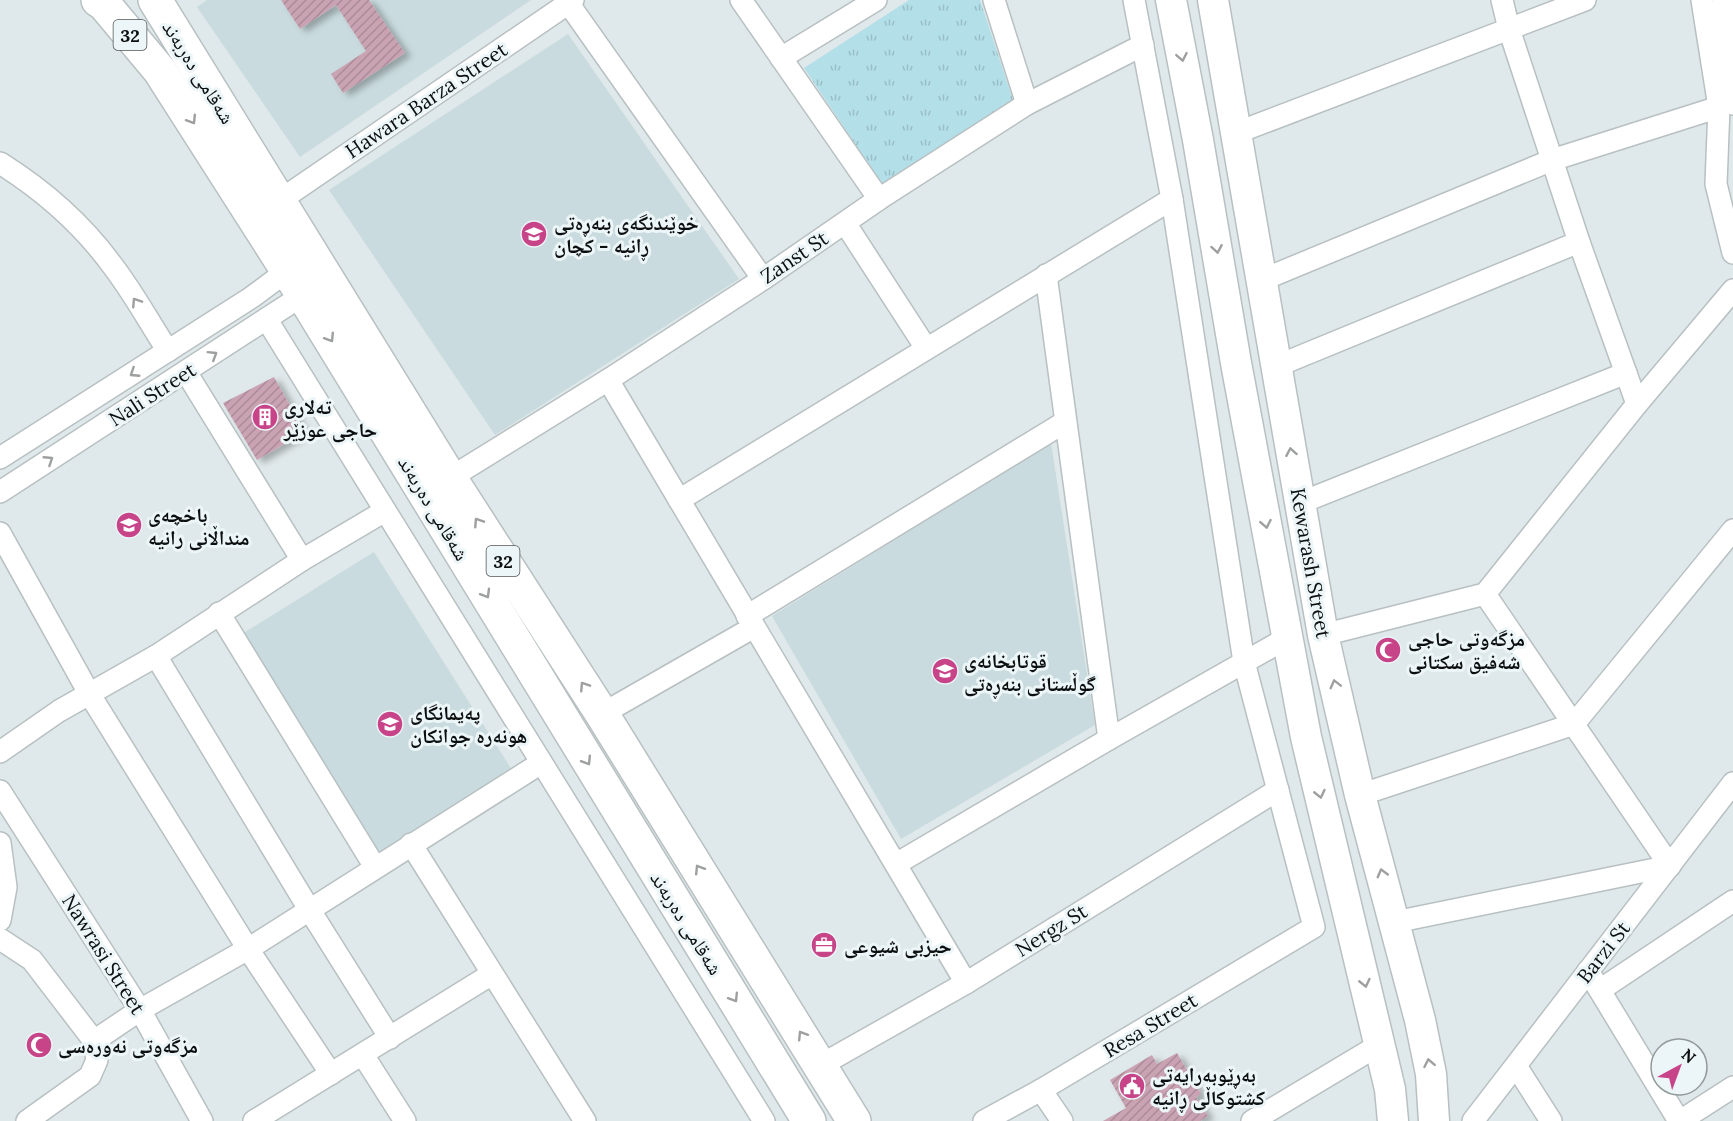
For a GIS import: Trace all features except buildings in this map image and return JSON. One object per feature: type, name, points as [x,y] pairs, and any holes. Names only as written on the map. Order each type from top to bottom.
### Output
[{"type":"highway","name":"شەقامی دەربەند","points":[[98,0],[104,4],[160,71],[295,283],[809,1121]]},
{"type":"highway","name":"شەقامی دەربەند","points":[[159,1],[450,478],[602,714],[854,1121]]},
{"type":"main road","name":"Kewarash Street","points":[[1171,0],[1306,737],[1390,1089],[1393,1121]]},
{"type":"main road","name":"Kewarash Street","points":[[1213,0],[1323,635],[1360,795],[1420,1020],[1431,1074],[1434,1121]]},
{"type":"main road","points":[[1306,737],[1346,730]]},
{"type":"street","points":[[741,0],[879,199]]},
{"type":"street","points":[[781,58],[876,0]]},
{"type":"street","points":[[994,0],[1027,104]]},
{"type":"street","points":[[1134,0],[1172,199],[1244,662],[1278,790]]},
{"type":"street","points":[[1502,0],[1509,29],[1579,242],[1637,404]]},
{"type":"street","points":[[1236,133],[1585,0]]},
{"type":"street","points":[[1701,0],[1728,104]]},
{"type":"street","points":[[1723,0],[1728,104],[1725,145],[1716,183],[1733,253]]},
{"type":"street","points":[[569,1],[763,279]]},
{"type":"street","name":"Hawara Barza Street","points":[[279,201],[569,1]]},
{"type":"street","name":"Zanst St","points":[[450,478],[608,381],[879,199],[1027,104],[1143,45]]},
{"type":"street","points":[[1262,280],[1552,160],[1728,104]]},
{"type":"street","points":[[0,163],[45,195],[95,243],[114,267],[168,351]]},
{"type":"street","points":[[679,500],[1172,199]]},
{"type":"street","points":[[845,223],[926,348]]},
{"type":"street","points":[[1276,366],[1579,242]]},
{"type":"street","points":[[1046,275],[1109,739]]},
{"type":"street","name":"Nali Street","points":[[0,492],[267,320],[295,283]]},
{"type":"street","name":"Nali Street","points":[[0,458],[252,297],[295,283]]},
{"type":"street","points":[[1323,635],[1485,594],[1637,404],[1733,290]]},
{"type":"street","points":[[267,320],[764,1121]]},
{"type":"street","points":[[186,372],[302,560]]},
{"type":"street","points":[[1300,503],[1626,373]]},
{"type":"street","points":[[608,381],[966,983]]},
{"type":"street","points":[[602,714],[1065,422]]},
{"type":"street","points":[[0,752],[58,711],[156,656],[302,560],[385,511]]},
{"type":"street","points":[[1360,795],[1574,724],[1733,530]]},
{"type":"street","points":[[0,533],[90,695],[248,949],[332,1074]]},
{"type":"street","points":[[1395,922],[1670,866],[1485,594]]},
{"type":"street","points":[[219,613],[375,867]]},
{"type":"street","points":[[896,864],[1287,638]]},
{"type":"street","points":[[156,656],[390,1038]]},
{"type":"street","points":[[94,1041],[140,1011],[248,949],[541,763]]},
{"type":"street","name":"Barzi St","points":[[1473,1121],[1733,783]]},
{"type":"street","name":"Resa Street","points":[[984,1121],[1041,1090],[1314,927],[1278,790]]},
{"type":"street","name":"Nergz St","points":[[821,1065],[966,983],[1278,790]]},
{"type":"street","name":"Nawrasi Street","points":[[0,791],[140,1011],[202,1121]]},
{"type":"street","points":[[0,843],[6,886],[0,920]]},
{"type":"street","points":[[411,844],[585,1121]]},
{"type":"street","points":[[1600,990],[1733,901]]},
{"type":"street","points":[[0,939],[32,960],[94,1041],[97,1060],[90,1076],[27,1121]]},
{"type":"street","points":[[1588,971],[1679,1121],[1733,1088]]},
{"type":"street","points":[[254,1121],[492,974]]},
{"type":"street","points":[[1252,1121],[1379,1045]]},
{"type":"street","points":[[363,1055],[405,1121]]},
{"type":"street","points":[[1516,1066],[1551,1121]]},
{"type":"street","points":[[1041,1090],[1062,1121]]},
{"type":"shaded area","points":[[207,0],[531,0],[300,157],[197,7]]},
{"type":"shaded area","name":"خوێندنگەی بنەڕەتی ڕانیە - کچان","points":[[568,34],[739,279],[495,435],[329,190]]},
{"type":"shaded area","name":"قوتابخانه‌ی گوڵستانی بنه‌ڕه‌تی","points":[[1051,443],[1095,725],[901,839],[772,616]]},
{"type":"shaded area","name":"پەیمانگای هونەرە جوانکان","points":[[374,552],[512,770],[383,852],[376,849],[242,634]]},
{"type":"green space","points":[[909,0],[980,0],[1013,100],[1011,104],[883,185],[804,68]]},
{"type":"place","name":"خوێندنگەی بنەڕەتی ڕانیە - کچان","points":[[534,234]]},
{"type":"place","name":"تەلاری حاجی عوزێر","points":[[265,417]]},
{"type":"place","name":"باخچەی منداڵانی رانیە","points":[[129,525]]},
{"type":"place","name":"مزگەوتی حاجی شەفیق سکتانی","points":[[1388,650]]},
{"type":"place","name":"قوتابخانه‌ی گوڵستانی بنه‌ڕه‌تی","points":[[945,671]]},
{"type":"place","name":"پەیمانگای هونەرە جوانکان","points":[[390,724]]},
{"type":"place","name":"حیزبی شیوعی","points":[[824,945]]},
{"type":"place","name":"مزگەوتی نەورەسی","points":[[39,1045]]},
{"type":"place","name":"بەڕێوبەرایەتی کشتوکاڵی ڕانیە","points":[[1132,1086]]}]
